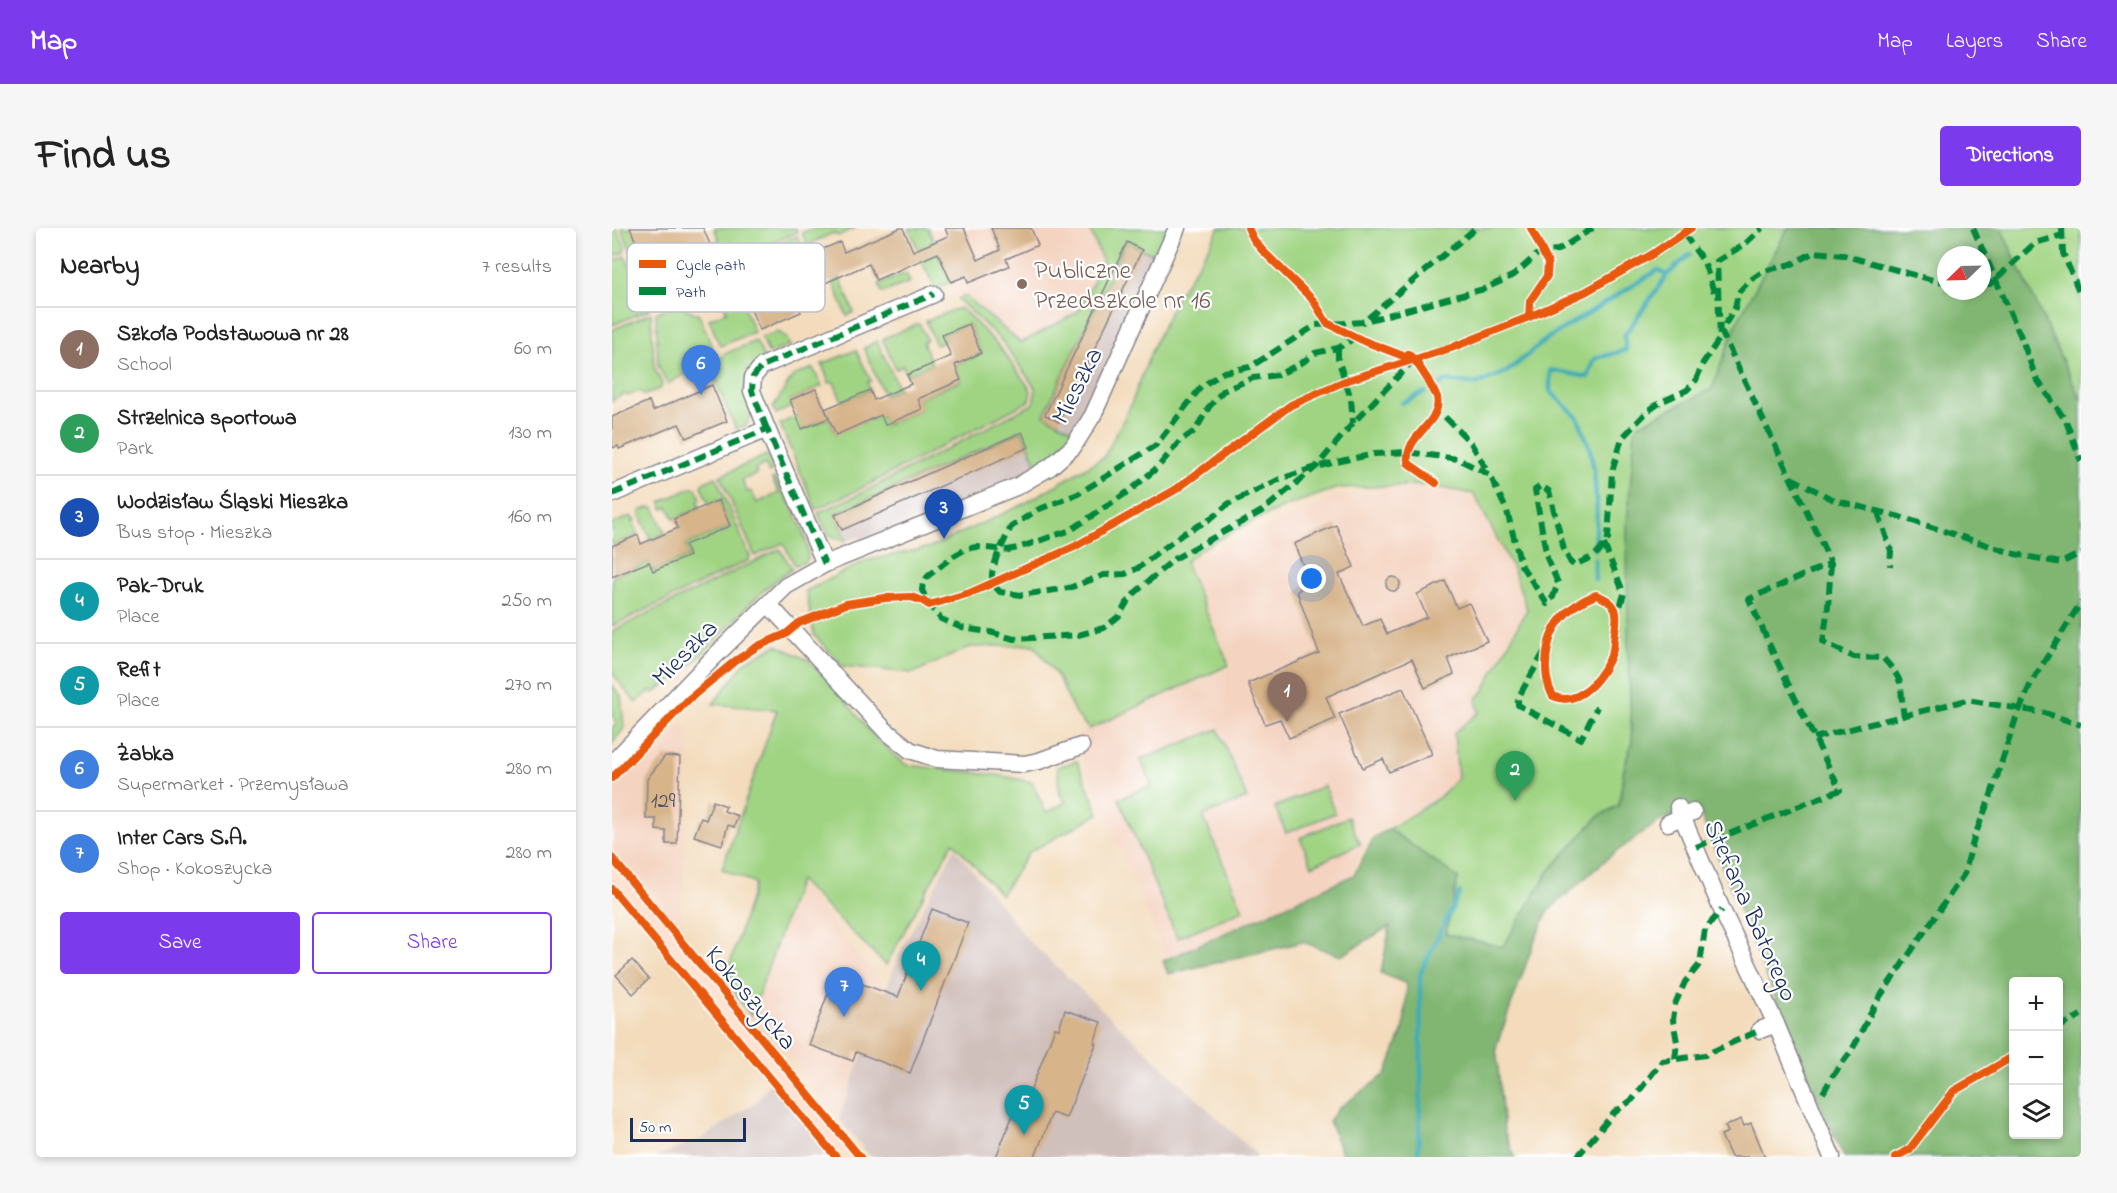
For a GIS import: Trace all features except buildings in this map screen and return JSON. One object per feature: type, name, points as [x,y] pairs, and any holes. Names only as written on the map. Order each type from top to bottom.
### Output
[{"type":"street","name":"Mieszka","points":[[612,763],[786,586],[825,564],[1018,486],[1050,467],[1073,447],[1093,415],[1177,228]]},
{"type":"street","points":[[825,564],[752,391],[753,377],[762,366],[934,294]]},
{"type":"street","points":[[612,494],[767,429]]},
{"type":"street","points":[[768,604],[885,730],[910,750],[937,759],[1024,764],[1081,746]]},
{"type":"street","name":"Stefana Batorego","points":[[1680,815],[1722,910],[1768,1027],[1832,1157]]},
{"type":"street","name":"Kokoszycka","points":[[612,873],[848,1157]]},
{"type":"shaded area","name":"Publiczne Przedszkole nr 16","points":[[928,228],[1089,228],[1103,262],[1078,312],[1021,343],[965,296],[958,299]]},
{"type":"shaded area","points":[[1127,242],[1156,256],[1087,410],[1075,431],[1044,415]]},
{"type":"shaded area","points":[[1023,431],[1038,466],[1015,479],[862,541],[860,536],[846,541],[834,514]]},
{"type":"shaded area","points":[[1416,485],[1474,497],[1511,570],[1525,609],[1475,700],[1478,712],[1452,733],[1458,778],[1440,797],[1368,835],[1351,875],[1166,958],[1073,738],[1233,667],[1188,562],[1332,497]]},
{"type":"shaded area","points":[[681,724],[689,731],[681,932],[612,849],[612,785],[631,765]]},
{"type":"shaded area","points":[[955,848],[1027,939],[1259,1157],[871,1157],[839,1119],[899,954]]},
{"type":"shaded area","points":[[801,885],[886,989],[839,1118],[798,1072],[798,1066],[753,1016]]},
{"type":"shaded area","points":[[771,1082],[833,1157],[656,1157],[702,1138],[755,1103]]},
{"type":"green space","points":[[612,228],[616,228],[625,247],[624,252],[612,257]]},
{"type":"green space","points":[[621,228],[630,228],[644,243],[627,243]]},
{"type":"green space","points":[[714,228],[795,228],[797,232],[771,243],[720,243]]},
{"type":"green space","points":[[813,228],[855,228],[838,236],[833,233],[811,243],[806,243],[802,233]]},
{"type":"green space","points":[[909,228],[928,228],[934,243],[918,249]]},
{"type":"green space","points":[[1089,228],[1168,228],[1156,256],[1126,242],[1044,415],[1075,431],[1055,453],[1038,466],[1022,431],[835,514],[846,541],[831,535],[818,513],[862,493],[1033,404],[1036,389],[1002,341],[958,299],[965,296],[1021,343],[1078,312],[1103,262]]},
{"type":"green space","points":[[1219,228],[1788,228],[1736,324],[1712,389],[1640,424],[1635,430],[1628,648],[1632,742],[1624,768],[1619,805],[1599,816],[1549,871],[1503,947],[1446,934],[1458,878],[1389,829],[1440,797],[1458,778],[1454,733],[1479,712],[1476,700],[1484,690],[1527,609],[1513,569],[1474,494],[1424,485],[1338,488],[1289,505],[1201,549],[1185,562],[1229,665],[1089,729],[1075,713],[1058,677],[1034,645],[970,647],[913,673],[843,666],[814,635],[806,591],[865,561],[931,547],[1024,504],[1104,457],[1130,407],[1153,347],[1178,295]]},
{"type":"green space","points":[[1788,228],[2001,228],[2081,401],[2081,1157],[1844,1157],[1800,1059],[1697,805],[1658,822],[1609,857],[1548,911],[1534,942],[1496,1047],[1504,1131],[1515,1157],[1343,1156],[1329,1121],[1339,1108],[1386,1074],[1404,1027],[1407,984],[1381,973],[1390,926],[1341,956],[1303,942],[1168,974],[1163,961],[1354,875],[1374,837],[1389,829],[1458,878],[1446,934],[1503,947],[1549,871],[1599,816],[1619,805],[1624,768],[1632,742],[1628,648],[1627,522],[1635,430],[1640,424],[1712,389],[1736,324]]},
{"type":"green space","points":[[2001,228],[2081,228],[2081,401]]},
{"type":"green space","points":[[797,236],[800,243],[781,243]]},
{"type":"green space","points":[[936,249],[951,282],[935,289],[921,259]]},
{"type":"green space","points":[[625,256],[627,260],[627,312],[643,312],[612,325],[612,262]]},
{"type":"green space","points":[[906,273],[910,282],[882,293],[879,284]]},
{"type":"green space","points":[[840,278],[854,312],[847,316],[833,282]]},
{"type":"green space","points":[[959,308],[998,345],[1031,390],[1029,401],[860,489],[816,509],[780,424],[797,416],[803,429],[829,418],[836,434],[881,415],[886,425],[921,409],[918,399],[961,381],[955,365],[981,353],[969,324],[942,335],[945,341],[936,345],[926,321]]},
{"type":"green space","points":[[693,312],[699,315],[715,354],[705,372],[690,372],[667,384],[658,365],[656,313]]},
{"type":"green space","points":[[727,312],[746,312],[754,332],[720,346],[709,319]]},
{"type":"green space","points":[[651,313],[654,366],[662,384],[661,388],[645,395],[639,391],[628,396],[625,394],[615,398],[612,402],[612,330]]},
{"type":"green space","points":[[918,324],[927,340],[923,342],[932,364],[907,375],[903,366],[896,369],[883,340]]},
{"type":"green space","points":[[778,332],[786,337],[790,345],[769,354],[761,337]]},
{"type":"green space","points":[[756,341],[764,357],[754,409],[746,426],[736,429],[712,374],[724,354]]},
{"type":"green space","points":[[877,341],[899,389],[884,395],[864,348]]},
{"type":"green space","points":[[856,350],[871,381],[867,382],[870,390],[842,402],[834,382],[829,383],[822,364]]},
{"type":"green space","points":[[813,368],[822,386],[790,400],[793,406],[776,414],[773,407],[793,376]]},
{"type":"green space","points":[[767,455],[773,466],[771,472],[769,473],[765,464],[755,469],[757,474],[742,480],[747,492],[751,491],[757,503],[779,493],[772,479],[774,478],[805,536],[808,558],[805,562],[795,565],[783,543],[755,556],[720,476]]},
{"type":"green space","points":[[716,477],[750,557],[749,560],[612,626],[612,577],[649,562],[653,571],[689,556],[685,545],[730,526],[719,500],[709,504],[701,486]]},
{"type":"green space","points":[[691,488],[696,488],[701,499],[698,501],[700,508],[674,519],[668,507],[663,509],[661,502]]},
{"type":"green space","points":[[650,507],[654,508],[665,533],[651,540],[640,515],[640,511]]},
{"type":"green space","points":[[631,516],[635,521],[632,522],[638,535],[612,546],[612,524]]},
{"type":"green space","points":[[780,549],[792,569],[763,591],[687,668],[654,693],[651,690],[636,703],[612,673],[612,631]]},
{"type":"green space","points":[[777,645],[808,660],[833,685],[874,737],[906,765],[997,775],[1032,782],[1046,813],[1066,802],[1060,795],[1057,767],[1077,761],[1099,814],[1029,852],[1001,895],[953,842],[886,965],[799,880],[751,1016],[725,980],[755,883],[722,869],[777,710],[713,704],[746,661]]},
{"type":"green space","points":[[612,685],[621,696],[624,728],[612,744],[612,728],[617,723],[612,716]]},
{"type":"green space","points":[[1218,729],[1247,798],[1203,816],[1243,910],[1177,938],[1119,799],[1152,785],[1140,760]]},
{"type":"green space","points":[[1324,786],[1335,813],[1286,833],[1275,807]]},
{"type":"green space","points":[[1348,817],[1360,844],[1312,866],[1300,838]]},
{"type":"waterway","points":[[1595,550],[1597,511],[1594,470],[1589,446],[1578,418],[1550,391],[1550,370],[1588,377],[1594,359],[1626,350],[1624,336],[1667,275],[1690,254]]},
{"type":"waterway","points":[[1439,385],[1446,381],[1477,384],[1508,371],[1548,338],[1658,270],[1667,275]]},
{"type":"waterway","points":[[1402,403],[1425,392]]},
{"type":"waterway","points":[[1595,559],[1595,580]]},
{"type":"waterway","points":[[1418,1157],[1421,1078],[1420,974],[1460,892]]},
{"type":"marked path","points":[[1368,318],[1476,228]]},
{"type":"marked path","points":[[1593,228],[1558,250],[1541,251],[1514,275],[1484,289],[1362,322],[1316,325],[1250,367],[1224,372],[1201,387],[1156,445],[1078,494],[1037,510],[1011,527],[997,556],[992,573],[992,583],[1000,592],[1021,595],[1069,588],[1104,575],[1125,574],[1138,568],[1184,533],[1209,520],[1228,504],[1280,479],[1345,460],[1375,454],[1407,452],[1458,459],[1490,475],[1507,511],[1521,565],[1547,604],[1553,597],[1558,583],[1547,558],[1535,490],[1541,486],[1549,491],[1564,550],[1571,563],[1574,565],[1600,551],[1608,539],[1612,472],[1622,438],[1648,411],[1687,390],[1696,380],[1703,363],[1720,338],[1717,261],[1745,244],[1762,228]]},
{"type":"marked path","points":[[1973,228],[2021,337],[2036,378],[2066,421],[2081,461]]},
{"type":"marked path","points":[[2062,228],[2063,253],[2081,296]]},
{"type":"marked path","points":[[1684,234],[1704,262],[1714,292]]},
{"type":"marked path","points":[[1991,283],[2035,243],[2063,235]]},
{"type":"marked path","points":[[1696,847],[1840,790],[1749,599],[1831,563],[1721,331],[1735,308],[1738,293],[1749,281],[1764,271],[1792,264],[1814,252],[1843,255],[1937,281]]},
{"type":"marked path","points":[[767,429],[752,391],[753,377],[762,366],[934,294]]},
{"type":"marked path","points":[[1358,336],[1338,348],[1315,353],[1278,375],[1253,378],[1223,391],[1209,407],[1195,431],[1180,441],[1158,467],[1132,489],[1071,530],[1018,548],[1008,550],[976,547],[966,549],[952,557],[928,576],[923,583],[922,590],[929,605],[941,619],[962,628],[990,632],[1014,639],[1078,635],[1104,628],[1119,616],[1136,592],[1174,559],[1262,511],[1316,467],[1353,423],[1410,364]]},
{"type":"marked path","points":[[1338,348],[1338,359],[1351,399],[1353,423]]},
{"type":"marked path","points":[[1445,417],[1471,443],[1488,472]]},
{"type":"marked path","points":[[612,494],[767,429],[825,564]]},
{"type":"marked path","points":[[1791,478],[1834,500],[1900,517],[2015,554],[2061,563],[2081,553]]},
{"type":"marked path","points":[[1878,512],[1891,551],[1890,566]]},
{"type":"marked path","points":[[1604,544],[1624,594],[1617,616]]},
{"type":"marked path","points":[[1831,563],[1823,642],[1854,657],[1883,658],[1899,679],[1904,716]]},
{"type":"marked path","points":[[1823,1093],[1852,1050],[1877,1001],[1964,874],[1974,838],[1991,795],[2016,718],[2031,683],[2081,602]]},
{"type":"marked path","points":[[1544,652],[1518,698],[1518,705],[1581,739],[1597,707]]},
{"type":"marked path","points":[[1814,738],[1967,700],[2045,713],[2081,725]]},
{"type":"marked path","points":[[1675,1059],[1677,1042],[1673,1020],[1675,1004],[1685,982],[1700,964],[1705,929],[1722,910]]},
{"type":"marked path","points":[[2063,1025],[2081,1015]]},
{"type":"marked path","points":[[1577,1157],[1614,1113],[1633,1099],[1662,1061],[1705,1055],[1760,1030]]},
{"type":"cycle path","points":[[1248,228],[1262,250],[1313,300],[1327,323],[1364,341],[1414,360]]},
{"type":"cycle path","points":[[1529,317],[1530,301],[1547,276],[1548,263],[1531,228]]},
{"type":"cycle path","points":[[612,778],[689,699],[735,661],[758,646],[786,634],[799,623],[846,604],[885,598],[911,597],[929,605],[970,593],[1074,547],[1175,490],[1291,405],[1345,381],[1451,348],[1529,317],[1585,292],[1651,255],[1691,228]]},
{"type":"cycle path","points":[[1408,354],[1417,363],[1437,397],[1434,415],[1412,444],[1408,453],[1408,463],[1436,483]]},
{"type":"cycle path","points":[[1596,595],[1609,602],[1616,612],[1613,648],[1609,659],[1598,679],[1582,693],[1563,699],[1553,696],[1546,667],[1551,636],[1568,611],[1596,595]]},
{"type":"cycle path","points":[[612,858],[860,1157]]},
{"type":"cycle path","points":[[612,889],[836,1157]]},
{"type":"cycle path","points":[[1895,1157],[1909,1150],[1954,1091],[2009,1059]]},
{"type":"place","name":"Publiczne Przedszkole nr 16","points":[[1022,284]]},
{"type":"place","name":"Żabka","points":[[701,395]]},
{"type":"place","name":"Wodzisław Śląski Mieszka","points":[[944,539]]},
{"type":"place","name":"Szkoła Podstawowa nr 28","points":[[1287,722]]},
{"type":"place","name":"Strzelnica sportowa","points":[[1515,801]]},
{"type":"place","name":"Pak-Druk","points":[[921,991]]},
{"type":"place","name":"Inter Cars S.A.","points":[[844,1017]]},
{"type":"place","name":"Refit","points":[[1024,1135]]}]
